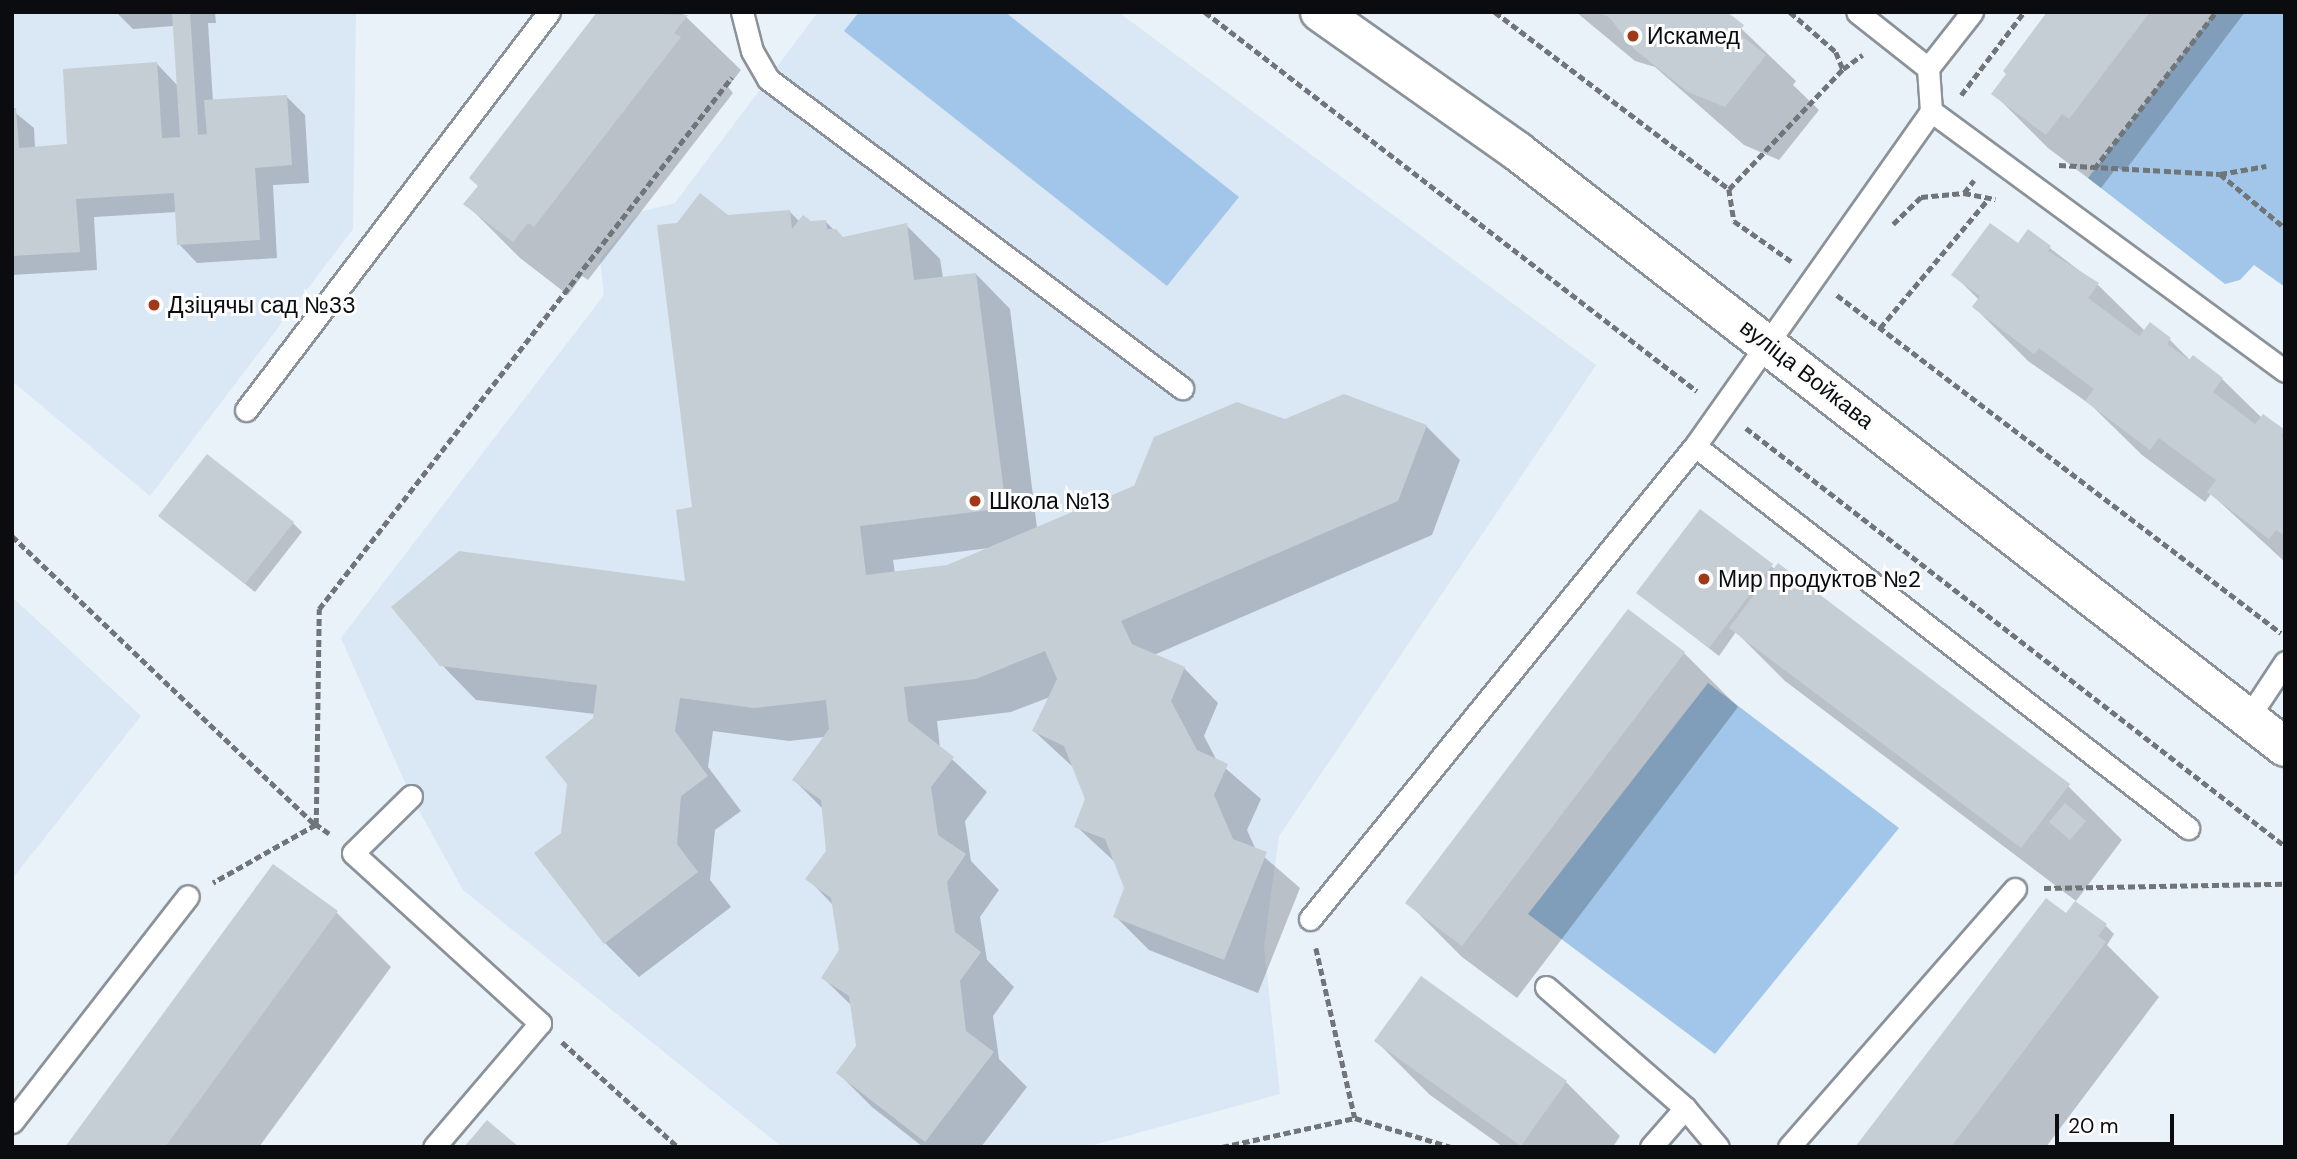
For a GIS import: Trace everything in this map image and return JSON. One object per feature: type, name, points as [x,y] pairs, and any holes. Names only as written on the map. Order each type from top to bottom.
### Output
[{"type":"main road","name":"вуліца Войкава","points":[[1320,12],[1517,151],[2285,747]]},
{"type":"lane","points":[[246,410],[549,12]]},
{"type":"lane","points":[[743,12],[752,51],[768,79],[1182,388]]},
{"type":"lane","points":[[1857,12],[1928,68],[1936,116],[2285,371]]},
{"type":"lane","points":[[1928,68],[1972,12]]},
{"type":"lane","points":[[1310,919],[1695,446],[1813,277],[1936,116]]},
{"type":"lane","points":[[1695,446],[2188,828]]},
{"type":"lane","points":[[2248,718],[2285,662]]},
{"type":"lane","points":[[411,796],[353,853],[540,1023],[435,1147]]},
{"type":"lane","points":[[1789,1147],[2015,888]]},
{"type":"lane","points":[[12,1122],[188,896]]},
{"type":"lane","points":[[1546,987],[1685,1108],[1717,1147]]},
{"type":"lane","points":[[1651,1147],[1685,1108]]},
{"type":"path","points":[[1495,12],[1729,189],[1734,221],[1813,277]]},
{"type":"path","points":[[1790,12],[1836,52],[1843,69]]},
{"type":"path","points":[[1936,116],[2024,12]]},
{"type":"path","points":[[2094,169],[2216,12]]},
{"type":"path","points":[[1729,189],[1843,69],[1888,36]]},
{"type":"path","points":[[316,825],[319,609],[752,51]]},
{"type":"path","points":[[1964,193],[1993,157]]},
{"type":"path","points":[[2056,164],[2094,169],[2220,174],[2266,166]]},
{"type":"path","points":[[2220,174],[2285,228]]},
{"type":"path","points":[[1891,226],[1921,197],[1964,193],[2000,200]]},
{"type":"path","points":[[1880,328],[1989,198]]},
{"type":"path","points":[[1843,284],[1835,293],[2285,635]]},
{"type":"path","points":[[12,536],[316,825],[353,853]]},
{"type":"path","points":[[188,896],[316,825]]},
{"type":"path","points":[[2015,888],[2285,884]]},
{"type":"path","points":[[1310,919],[1355,1118]]},
{"type":"path","points":[[540,1023],[678,1147]]},
{"type":"path","points":[[1222,1147],[1355,1118],[1451,1147]]},
{"type":"shaded area","name":"Дзіцячы сад №33","points":[[12,12],[356,12],[353,229],[150,496],[12,381]]},
{"type":"shaded area","name":"Школа №13","points":[[818,12],[1118,12],[1596,365],[1279,836],[1264,947],[1280,1094],[1086,1147],[782,1147],[463,890],[411,796],[341,638],[604,295],[600,259],[639,212],[675,203]]},
{"type":"shaded area","points":[[859,12],[1005,12],[1239,197],[1167,286],[844,31]]},
{"type":"shaded area","points":[[2215,12],[2285,12],[2285,287],[2254,265],[2240,280],[2225,284],[2088,178]]},
{"type":"shaded area","points":[[12,597],[141,716],[12,879]]},
{"type":"shaded area","points":[[1708,683],[1899,828],[1715,1054],[1528,914]]},
{"type":"building","points":[[172,12],[190,12],[198,135],[207,134],[204,100],[287,95],[292,165],[255,168],[260,240],[177,245],[174,193],[76,199],[80,252],[12,256],[12,108],[16,108],[19,148],[67,144],[63,69],[157,62],[162,138],[180,137]]},
{"type":"building","points":[[597,12],[688,15],[674,33],[681,37],[534,227],[528,223],[513,242],[463,204],[478,186],[469,178]]},
{"type":"building","points":[[1596,12],[1727,12],[1744,25],[1738,33],[1766,55],[1725,107],[1688,92],[1634,49],[1609,17]]},
{"type":"building","points":[[2047,12],[2150,12],[2069,119],[2062,114],[2046,135],[1991,94],[2006,74],[2003,71]]},
{"type":"building","points":[[700,193],[728,215],[790,210],[792,229],[803,215],[811,221],[826,220],[827,229],[836,229],[843,237],[907,223],[914,280],[976,273],[1006,508],[860,526],[866,575],[947,565],[1134,486],[1154,437],[1237,402],[1285,419],[1344,394],[1427,425],[1398,501],[1121,621],[1132,644],[1185,667],[1171,701],[1197,750],[1228,764],[1214,795],[1233,839],[1267,852],[1224,960],[1113,917],[1124,888],[1105,839],[1074,827],[1085,799],[1064,746],[1032,731],[1057,679],[1045,651],[976,679],[904,687],[908,721],[954,757],[931,787],[938,835],[966,854],[947,882],[955,932],[981,952],[960,981],[966,1031],[994,1052],[925,1142],[836,1073],[856,1046],[849,996],[821,978],[839,950],[831,898],[805,879],[826,851],[821,800],[792,780],[829,729],[826,700],[754,708],[680,698],[675,731],[708,776],[681,796],[677,844],[698,872],[604,944],[534,853],[561,833],[567,784],[545,757],[593,718],[597,685],[440,666],[391,607],[459,551],[685,581],[676,510],[692,507],[657,225],[677,223]]},
{"type":"building","points":[[1990,223],[2018,243],[2028,229],[2051,246],[2048,251],[2099,283],[2088,298],[2139,336],[2150,322],[2171,338],[2167,344],[2189,360],[2193,355],[2223,378],[2213,392],[2255,424],[2263,414],[2285,430],[2281,436],[2285,439],[2285,536],[2276,530],[2269,539],[2207,492],[2216,480],[2159,438],[2150,450],[2085,401],[2094,389],[2039,348],[2034,354],[1972,307],[1980,296],[1951,275]]},
{"type":"building","points":[[207,454],[294,522],[245,584],[158,516]]},
{"type":"building","name":"Мир продуктов №2","points":[[1700,509],[1773,564],[1709,648],[1636,593]]},
{"type":"building","points":[[1778,563],[2070,784],[2021,848],[1729,628]]},
{"type":"building","points":[[1628,609],[1685,652],[1462,946],[1405,903]]},
{"type":"building","points":[[2065,803],[2086,821],[2070,840],[2049,822]]},
{"type":"building","points":[[273,864],[338,911],[165,1147],[65,1147]]},
{"type":"building","points":[[2046,898],[2066,913],[2075,901],[2107,924],[2098,936],[2106,942],[1951,1147],[1855,1147]]},
{"type":"building","points":[[1421,976],[1567,1081],[1521,1146],[1374,1041]]},
{"type":"building","points":[[487,1120],[519,1147],[464,1147]]},
{"type":"place","name":"Искамед","points":[[1633,36]]},
{"type":"place","name":"Дзіцячы сад №33","points":[[154,305]]},
{"type":"place","name":"Школа №13","points":[[975,501]]},
{"type":"place","name":"Мир продуктов №2","points":[[1704,579]]}]
